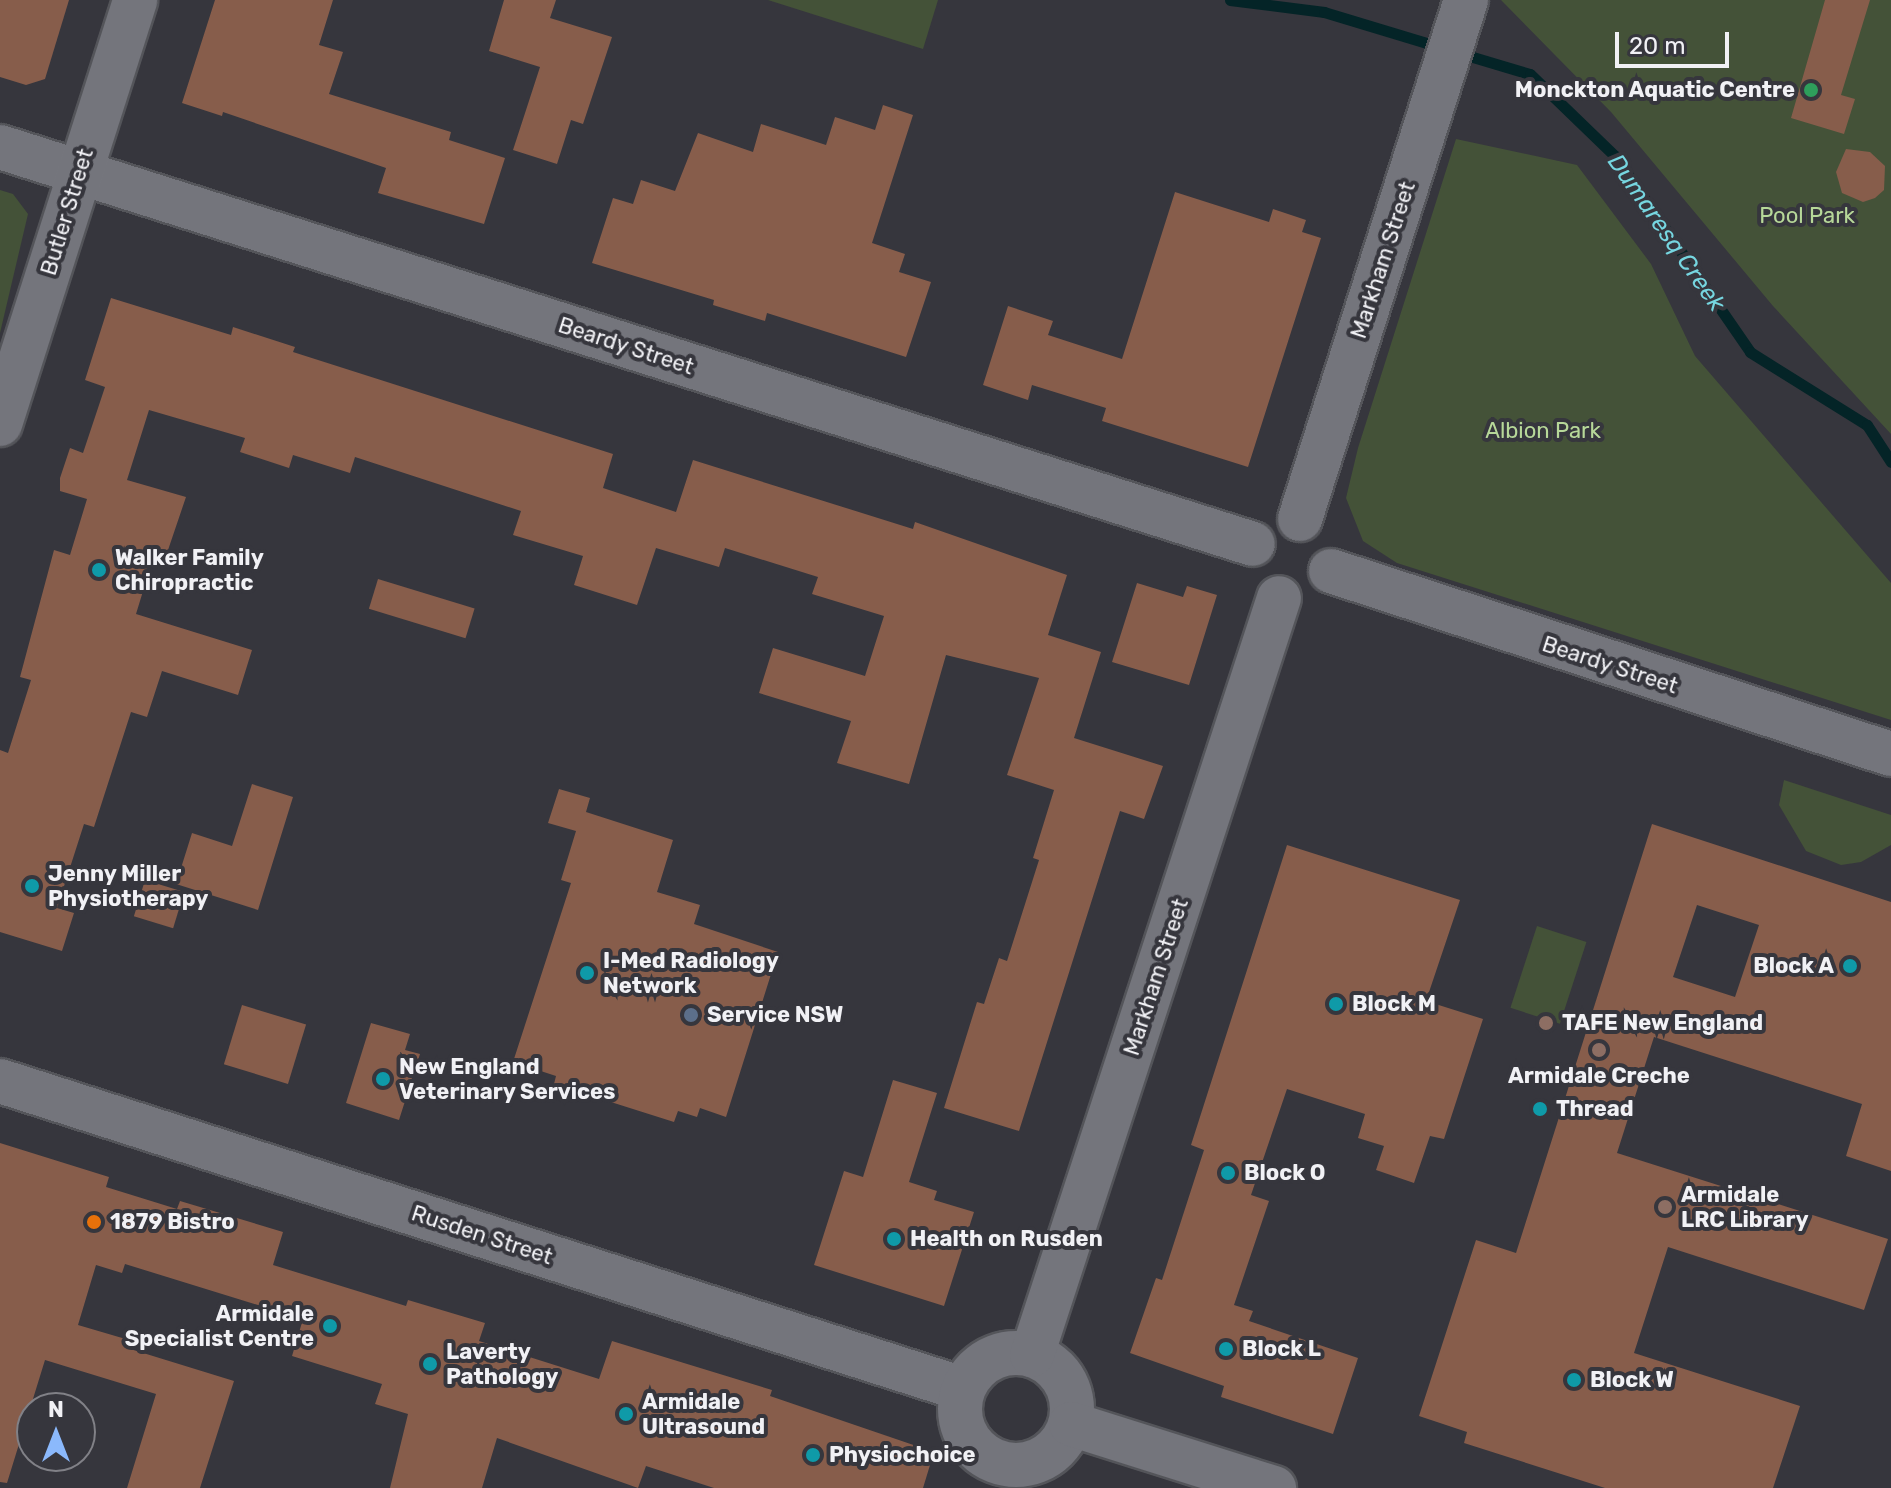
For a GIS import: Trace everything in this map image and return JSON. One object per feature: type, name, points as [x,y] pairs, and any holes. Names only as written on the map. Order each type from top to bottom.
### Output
[{"type":"street","name":"Butler Street","points":[[0,424],[135,0]]},
{"type":"street","name":"Markham Street","points":[[1300,519],[1466,0]]},
{"type":"street","name":"Beardy Street","points":[[0,147],[1253,544]]},
{"type":"street","points":[[1300,519],[1327,537],[1331,571],[1308,597],[1279,598],[1263,588],[1253,574],[1253,544],[1271,523],[1300,519]]},
{"type":"street","name":"Beardy Street","points":[[1331,571],[1891,754]]},
{"type":"street","name":"Markham Street","points":[[1032,1355],[1279,598]]},
{"type":"street","name":"Rusden Street","points":[[0,1081],[963,1389]]},
{"type":"street","points":[[1032,1355],[1056,1369],[1070,1391],[1071,1424],[1047,1457],[998,1476],[966,1436],[960,1418],[963,1389],[972,1374],[994,1357],[1032,1355]]},
{"type":"street","points":[[1071,1424],[1274,1488]]},
{"type":"green space","points":[[768,0],[938,0],[923,49]]},
{"type":"green space","name":"Pool Park","points":[[1501,0],[1891,0],[1891,434],[1773,306],[1611,112]]},
{"type":"green space","name":"Albion Park","points":[[1456,139],[1577,165],[1651,264],[1695,356],[1891,583],[1891,720],[1397,563],[1363,541],[1346,498],[1358,448]]},
{"type":"green space","points":[[0,190],[13,194],[28,214],[0,333]]},
{"type":"green space","points":[[1784,780],[1891,815],[1891,845],[1861,862],[1841,865],[1806,851],[1779,805]]},
{"type":"green space","points":[[1537,926],[1586,942],[1560,1024],[1510,1008]]},
{"type":"building","points":[[0,0],[69,0],[45,79],[26,85],[0,77]]},
{"type":"building","points":[[215,0],[333,0],[319,45],[343,52],[329,94],[451,132],[449,140],[505,158],[484,224],[378,193],[386,168],[223,112],[222,116],[182,103]]},
{"type":"building","points":[[504,0],[556,0],[550,18],[612,37],[583,124],[571,120],[557,164],[513,150],[540,67],[489,51]]},
{"type":"building","points":[[1825,0],[1870,0],[1841,95],[1855,99],[1844,134],[1791,118]]},
{"type":"building","points":[[883,105],[913,115],[872,243],[905,254],[899,272],[931,282],[906,357],[767,313],[765,321],[713,305],[714,300],[592,263],[613,198],[633,204],[641,180],[675,191],[698,133],[753,152],[761,124],[826,145],[835,117],[875,130]]},
{"type":"building","points":[[1846,149],[1870,152],[1885,166],[1884,190],[1875,198],[1863,202],[1842,193],[1836,172]]},
{"type":"building","points":[[1175,192],[1269,222],[1273,209],[1306,220],[1302,232],[1321,238],[1248,467],[1102,421],[1106,408],[1032,385],[1028,400],[983,385],[1008,306],[1053,321],[1048,335],[1122,359]]},
{"type":"building","points":[[111,298],[231,335],[233,327],[295,347],[293,352],[613,454],[603,488],[676,512],[693,460],[913,529],[915,522],[1067,575],[1048,635],[1101,652],[1074,738],[1163,766],[1144,819],[1120,811],[1019,1131],[944,1108],[977,1002],[984,1004],[999,958],[1007,961],[1039,860],[1033,858],[1054,790],[1007,775],[1039,678],[946,655],[909,784],[837,763],[851,721],[759,693],[773,648],[865,676],[884,616],[812,594],[818,577],[725,548],[719,567],[656,548],[637,605],[574,585],[583,556],[513,535],[521,511],[355,457],[350,473],[293,455],[289,468],[240,452],[245,438],[149,410],[127,480],[186,497],[166,556],[155,552],[136,614],[252,650],[238,695],[162,671],[147,717],[131,712],[94,827],[84,824],[57,908],[74,913],[62,951],[0,932],[0,750],[8,753],[31,680],[20,677],[54,550],[70,555],[87,499],[60,491],[60,478],[70,448],[83,453],[105,387],[85,380]]},
{"type":"building","points":[[378,579],[475,609],[466,638],[369,609]]},
{"type":"building","points":[[1137,583],[1183,597],[1187,586],[1217,595],[1189,685],[1112,662]]},
{"type":"building","points":[[252,784],[293,797],[258,910],[176,884],[192,833],[232,846]]},
{"type":"building","points":[[559,789],[590,798],[586,812],[673,840],[657,892],[700,905],[694,924],[778,952],[726,1117],[700,1108],[697,1117],[678,1111],[674,1122],[554,1084],[556,1076],[513,1062],[571,883],[561,880],[576,831],[548,823]]},
{"type":"building","points":[[1652,824],[1891,902],[1891,1171],[1846,1156],[1862,1104],[1654,1037],[1617,1153],[1888,1239],[1864,1310],[1668,1247],[1634,1353],[1800,1406],[1773,1488],[1605,1488],[1464,1443],[1467,1432],[1419,1416],[1476,1240],[1516,1253]],"holes":[[[1697,905],[1759,925],[1735,997],[1673,977]]]},
{"type":"building","points":[[1287,845],[1460,900],[1426,1001],[1483,1019],[1444,1139],[1430,1136],[1414,1183],[1376,1170],[1384,1146],[1358,1138],[1365,1114],[1287,1089],[1251,1195],[1269,1201],[1234,1305],[1253,1311],[1249,1321],[1358,1358],[1333,1434],[1221,1397],[1224,1386],[1130,1353],[1156,1278],[1162,1280],[1204,1150],[1191,1145]]},
{"type":"building","points":[[145,880],[184,892],[173,928],[134,916]]},
{"type":"building","points":[[242,1005],[306,1025],[288,1084],[224,1064]]},
{"type":"building","name":"New England Veterinary Services","points":[[371,1023],[410,1034],[405,1050],[420,1054],[399,1120],[346,1103]]},
{"type":"building","name":"Health on Rusden","points":[[893,1080],[937,1093],[909,1182],[937,1191],[934,1200],[974,1212],[944,1306],[814,1265],[844,1171],[863,1177]]},
{"type":"building","points":[[0,1143],[109,1177],[106,1187],[177,1209],[180,1201],[283,1232],[273,1265],[406,1306],[408,1300],[485,1323],[479,1341],[599,1379],[612,1341],[772,1390],[770,1396],[934,1452],[923,1488],[714,1488],[646,1466],[638,1488],[497,1438],[482,1488],[390,1488],[408,1414],[375,1404],[382,1384],[292,1356],[303,1319],[125,1264],[122,1273],[96,1265],[78,1325],[129,1340],[127,1348],[234,1381],[200,1488],[127,1488],[156,1394],[45,1360],[35,1392],[16,1392],[16,1454],[7,1483],[0,1482]]},
{"type":"waterway","name":"Dumaresq Creek","points":[[1230,0],[1324,12],[1440,47]]},
{"type":"waterway","name":"Dumaresq Creek","points":[[1456,52],[1530,74],[1615,156],[1750,352],[1867,425],[1891,462]]},
{"type":"place","name":"Monckton Aquatic Centre","points":[[1811,90]]},
{"type":"place","name":"Walker Family Chiropractic","points":[[99,570]]},
{"type":"place","name":"Jenny Miller Physiotherapy","points":[[32,886]]},
{"type":"place","name":"Block A","points":[[1850,966]]},
{"type":"place","name":"I-Med Radiology Network","points":[[587,973]]},
{"type":"place","name":"Block M","points":[[1336,1004]]},
{"type":"place","name":"Service NSW","points":[[691,1015]]},
{"type":"place","name":"TAFE New England","points":[[1546,1023]]},
{"type":"place","name":"Armidale Creche","points":[[1599,1050]]},
{"type":"place","name":"New England Veterinary Services","points":[[383,1079]]},
{"type":"place","name":"Thread","points":[[1540,1109]]},
{"type":"place","name":"Block O","points":[[1228,1173]]},
{"type":"place","name":"Armidale LRC Library","points":[[1665,1207]]},
{"type":"place","name":"1879 Bistro","points":[[94,1222]]},
{"type":"place","name":"Health on Rusden","points":[[894,1239]]},
{"type":"place","name":"Armidale Specialist Centre","points":[[330,1326]]},
{"type":"place","name":"Block L","points":[[1226,1349]]},
{"type":"place","name":"Laverty Pathology","points":[[430,1364]]},
{"type":"place","name":"Block W","points":[[1574,1380]]},
{"type":"place","name":"Armidale Ultrasound","points":[[626,1414]]},
{"type":"place","name":"Physiochoice","points":[[813,1455]]}]
